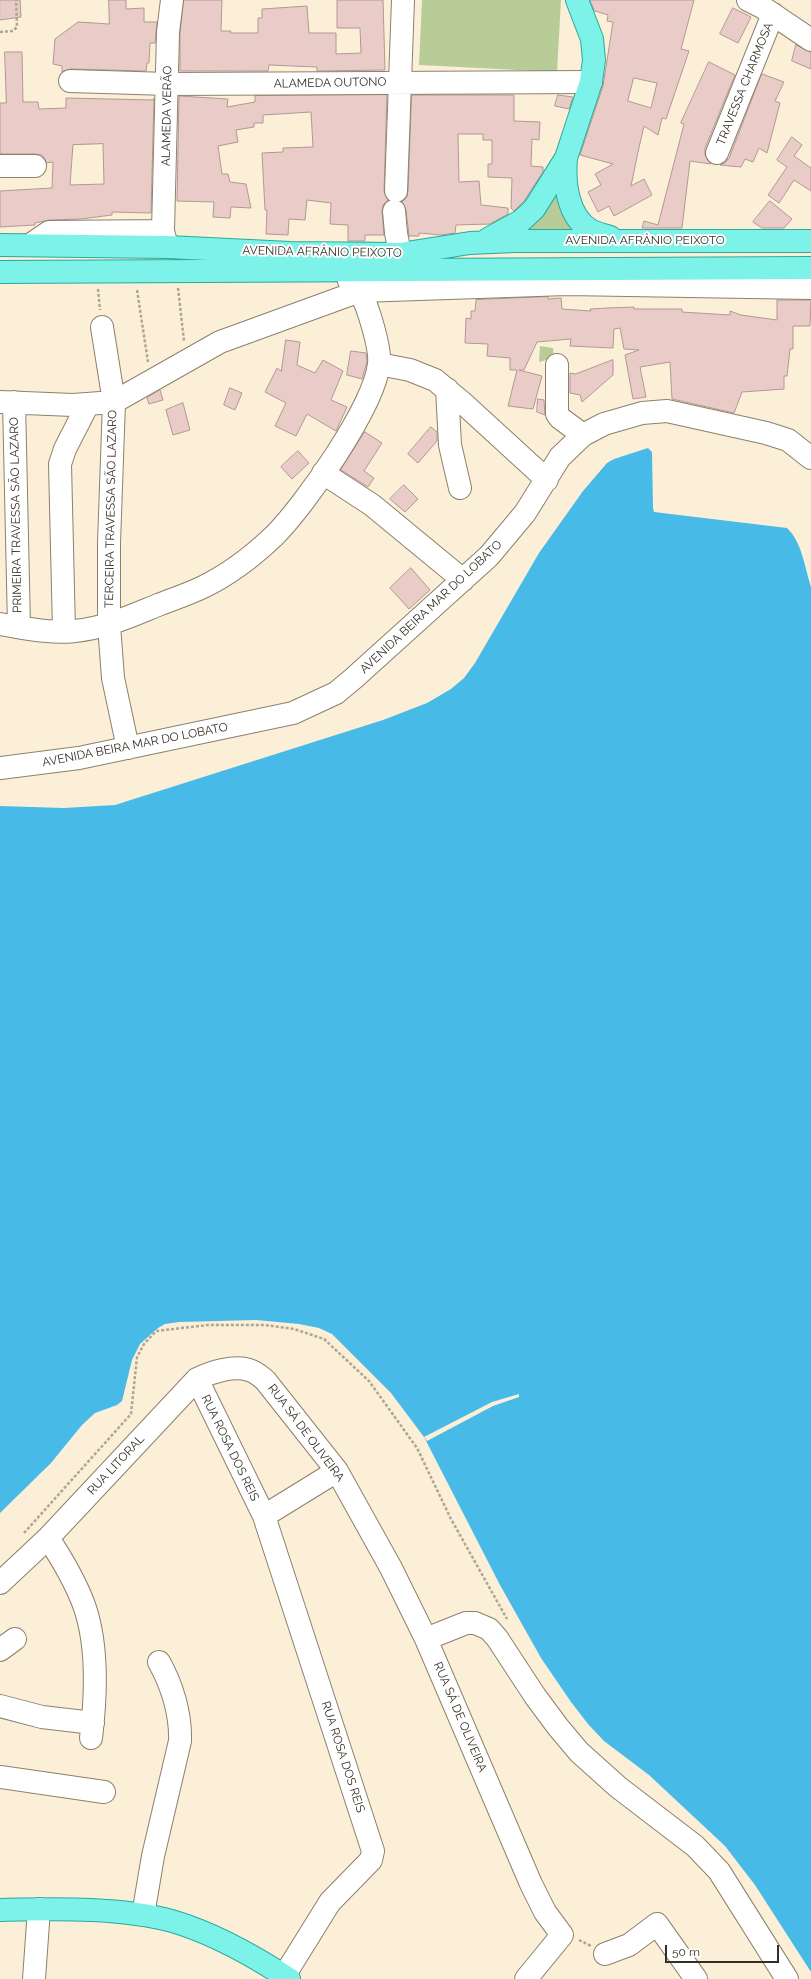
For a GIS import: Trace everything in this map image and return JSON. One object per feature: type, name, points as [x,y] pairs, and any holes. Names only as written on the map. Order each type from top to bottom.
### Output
[{"type":"main road","points":[[577,0],[592,39],[594,60],[591,82],[566,158],[565,172],[568,197],[577,218],[590,230],[618,240]]},
{"type":"main road","points":[[470,243],[487,239],[521,221],[534,208],[566,158]]},
{"type":"main road","points":[[534,208],[550,236],[552,269]]},
{"type":"main road","points":[[550,236],[577,218]]},
{"type":"main road","name":"AVENIDA AFRÂNIO PEIXOTO","points":[[0,246],[30,246],[166,239],[290,253],[400,254],[470,243],[550,236],[618,240],[811,241]]},
{"type":"main road","name":"AVENIDA AFRÂNIO PEIXOTO","points":[[0,272],[811,268]]},
{"type":"main road","points":[[0,1910],[39,1909],[93,1911],[143,1915],[172,1921],[239,1950],[287,1977]]},
{"type":"street","name":"ALAMEDA VERÃO","points":[[166,239],[168,32],[172,0]]},
{"type":"street","points":[[400,254],[396,233],[395,201],[401,82],[403,0]]},
{"type":"street","points":[[748,0],[773,14],[811,40]]},
{"type":"street","name":"TRAVESSA CHARMOSA","points":[[717,153],[773,14]]},
{"type":"street","name":"ALAMEDA OUTONO","points":[[70,81],[168,84],[591,82]]},
{"type":"street","points":[[0,166],[35,166]]},
{"type":"street","points":[[10,626],[46,632],[109,625],[204,587],[240,564],[274,536],[295,512],[323,474],[363,406],[373,386],[379,364],[379,349],[360,291],[338,270]]},
{"type":"street","points":[[7,402],[88,404],[114,402],[220,342],[360,291],[567,284],[811,288]]},
{"type":"street","name":"TERCEIRA TRAVESSA SÃO LAZARO","points":[[102,327],[114,402],[109,543],[109,625],[113,678],[128,748]]},
{"type":"street","points":[[379,364],[417,372],[447,389],[547,480]]},
{"type":"street","points":[[557,365],[557,414],[560,418],[583,435]]},
{"type":"street","points":[[447,389],[450,445],[460,488]]},
{"type":"street","name":"PRIMEIRA TRAVESSA SÃO LAZARO","points":[[7,402],[10,626]]},
{"type":"street","points":[[64,631],[59,469],[65,450],[88,404]]},
{"type":"street","name":"AVENIDA BEIRA MAR DO LOBATO","points":[[0,768],[41,764],[128,748],[293,713],[336,693],[463,580],[503,541],[525,514],[560,457],[583,435],[604,424],[642,413],[666,411],[766,433],[788,440],[811,458]]},
{"type":"street","points":[[323,474],[372,505],[463,580]]},
{"type":"street","name":"RUA LITORAL","points":[[0,1582],[48,1538],[197,1379],[217,1372],[241,1369]]},
{"type":"street","name":"RUA SÁ DE OLIVEIRA","points":[[241,1369],[256,1372],[265,1380],[337,1470],[391,1568],[426,1639],[531,1884],[546,1912],[562,1936]]},
{"type":"street","name":"RUA ROSA DOS REIS","points":[[197,1379],[264,1516],[373,1851],[371,1860],[330,1902],[287,1977]]},
{"type":"street","name":"RUA ROSA DOS REIS","points":[[264,1516],[337,1470]]},
{"type":"street","points":[[0,1706],[92,1730],[94,1666],[85,1609],[67,1567],[48,1538]]},
{"type":"street","points":[[426,1639],[466,1623],[475,1623],[489,1629],[497,1638],[535,1696],[579,1752],[618,1787],[695,1846],[719,1871],[787,1979]]},
{"type":"street","points":[[143,1915],[153,1856],[180,1741],[180,1727],[171,1684],[159,1662]]},
{"type":"street","points":[[0,1777],[104,1792]]},
{"type":"street","points":[[34,1979],[39,1909]]},
{"type":"street","points":[[606,1954],[629,1945],[657,1924],[696,1979]]},
{"type":"street","points":[[526,1979],[562,1936]]},
{"type":"path","points":[[0,32],[13,31],[17,27],[16,0]]},
{"type":"path","points":[[96,271],[102,327]]},
{"type":"path","points":[[134,271],[151,380]]},
{"type":"path","points":[[176,271],[186,361]]},
{"type":"path","points":[[562,1936],[571,1936],[606,1954]]},
{"type":"green space","points":[[422,0],[561,0],[557,72],[419,65]]},
{"type":"green space","points":[[554,189],[586,235],[506,238]]},
{"type":"green space","points":[[540,346],[553,348],[554,358],[539,362]]},
{"type":"water","points":[[648,448],[652,452],[654,512],[787,528],[800,548],[811,587],[811,1972],[755,1885],[725,1846],[649,1775],[604,1741],[588,1724],[571,1702],[541,1658],[500,1585],[424,1437],[391,1393],[332,1334],[319,1328],[299,1324],[256,1320],[179,1322],[165,1324],[158,1328],[140,1344],[132,1360],[122,1401],[117,1405],[95,1413],[82,1425],[51,1463],[0,1513],[0,806],[64,808],[115,805],[383,720],[427,703],[451,689],[464,678],[475,663],[539,553],[583,491],[607,463],[614,459]]},
{"type":"pier","points":[[519,1394],[519,1397],[493,1406],[427,1441],[424,1437],[492,1402]]},
{"type":"building","points":[[0,0],[20,0],[21,17],[0,20]]},
{"type":"building","points":[[109,0],[126,0],[126,9],[144,8],[144,22],[157,22],[155,43],[150,43],[149,63],[147,63],[146,71],[70,69],[62,72],[62,66],[53,64],[55,39],[78,22],[109,24]]},
{"type":"building","points":[[184,0],[222,0],[221,31],[231,31],[230,33],[258,33],[258,18],[262,18],[262,9],[307,6],[309,33],[336,33],[336,54],[361,53],[360,28],[337,28],[337,0],[383,0],[385,70],[317,71],[317,67],[269,65],[268,71],[180,71],[180,33]]},
{"type":"building","points":[[590,0],[694,0],[681,49],[689,51],[666,119],[662,118],[658,135],[644,126],[638,152],[631,186],[644,179],[652,195],[614,216],[609,206],[598,212],[588,192],[601,185],[595,174],[613,164],[580,155],[603,86],[613,22],[607,21],[608,15],[595,11]],"holes":[[[634,78],[657,83],[651,108],[628,101]]]},
{"type":"building","points":[[733,8],[751,17],[738,43],[720,34]]},
{"type":"building","points":[[796,45],[811,52],[811,69],[792,61]]},
{"type":"building","points":[[5,52],[22,52],[23,102],[38,102],[39,109],[66,108],[66,98],[154,100],[151,213],[112,212],[112,215],[81,219],[49,220],[35,223],[35,225],[0,227],[0,191],[52,188],[53,162],[47,163],[42,155],[0,154],[0,103],[6,103]],"holes":[[[103,144],[104,184],[70,185],[73,145]]]},
{"type":"building","points":[[709,62],[735,75],[705,148],[705,155],[711,164],[690,161],[682,228],[642,228],[644,221],[658,225],[684,124],[681,123]]},
{"type":"building","points":[[762,74],[784,82],[775,101],[780,103],[767,153],[759,148],[753,162],[745,159],[741,167],[720,165],[725,163],[729,158]]},
{"type":"building","points":[[387,95],[384,191],[388,200],[383,205],[382,212],[384,235],[365,235],[365,241],[348,241],[348,225],[330,224],[331,203],[307,200],[305,220],[289,219],[288,235],[266,234],[267,210],[265,210],[262,153],[283,152],[283,148],[313,147],[311,112],[263,115],[263,123],[254,123],[254,127],[236,130],[238,142],[218,146],[222,174],[228,174],[230,182],[246,184],[251,208],[231,207],[230,218],[213,217],[214,202],[177,201],[179,96],[228,99],[227,107],[255,102],[255,96]]},
{"type":"building","points":[[412,95],[514,95],[514,121],[540,122],[539,140],[532,139],[531,166],[543,167],[543,172],[524,201],[514,211],[511,208],[512,178],[488,177],[488,164],[492,164],[492,140],[483,140],[483,134],[458,134],[459,182],[479,181],[481,205],[508,208],[508,214],[490,224],[456,225],[455,233],[441,235],[419,233],[419,236],[409,236],[406,210],[402,202],[407,197],[408,191]]},
{"type":"building","points":[[558,95],[573,97],[569,109],[555,106]]},
{"type":"building","points":[[792,137],[802,145],[794,156],[811,168],[811,191],[794,180],[779,203],[768,195],[787,167],[777,160]]},
{"type":"building","points":[[770,201],[792,219],[784,228],[762,228],[753,222]]},
{"type":"building","points":[[548,297],[548,299],[561,298],[562,309],[591,311],[590,309],[634,307],[634,309],[682,309],[682,312],[730,315],[730,311],[741,315],[777,320],[777,300],[811,300],[810,326],[793,326],[793,349],[790,349],[787,376],[784,376],[784,389],[742,392],[734,413],[672,399],[670,362],[640,367],[646,397],[633,399],[625,355],[639,350],[624,349],[620,328],[614,329],[613,348],[570,346],[571,339],[537,342],[524,370],[519,370],[542,376],[533,409],[508,406],[517,370],[510,370],[510,358],[487,356],[488,344],[465,343],[466,318],[471,319],[471,311],[475,311],[476,300]]},
{"type":"building","points":[[286,340],[300,342],[297,365],[315,373],[323,360],[343,371],[331,400],[347,407],[336,431],[307,414],[296,436],[275,426],[286,403],[265,392],[277,368],[281,371]]},
{"type":"building","points":[[351,351],[366,353],[367,362],[362,379],[347,375]]},
{"type":"building","points":[[613,360],[613,375],[582,402],[580,395],[570,393],[570,373],[575,374]]},
{"type":"building","points":[[230,388],[242,393],[235,410],[224,405]]},
{"type":"building","points":[[160,390],[163,400],[149,404],[147,398]]},
{"type":"building","points":[[538,399],[544,400],[545,415],[537,412]]},
{"type":"building","points":[[183,403],[190,430],[173,435],[166,410]]},
{"type":"building","points":[[431,427],[437,432],[437,441],[418,463],[408,454]]},
{"type":"building","points":[[365,432],[382,443],[364,471],[374,478],[368,487],[341,470]]},
{"type":"building","points":[[298,451],[309,463],[292,479],[281,467]]},
{"type":"building","points":[[404,485],[418,499],[405,512],[390,499]]},
{"type":"building","points":[[411,568],[430,590],[409,609],[390,588]]}]
